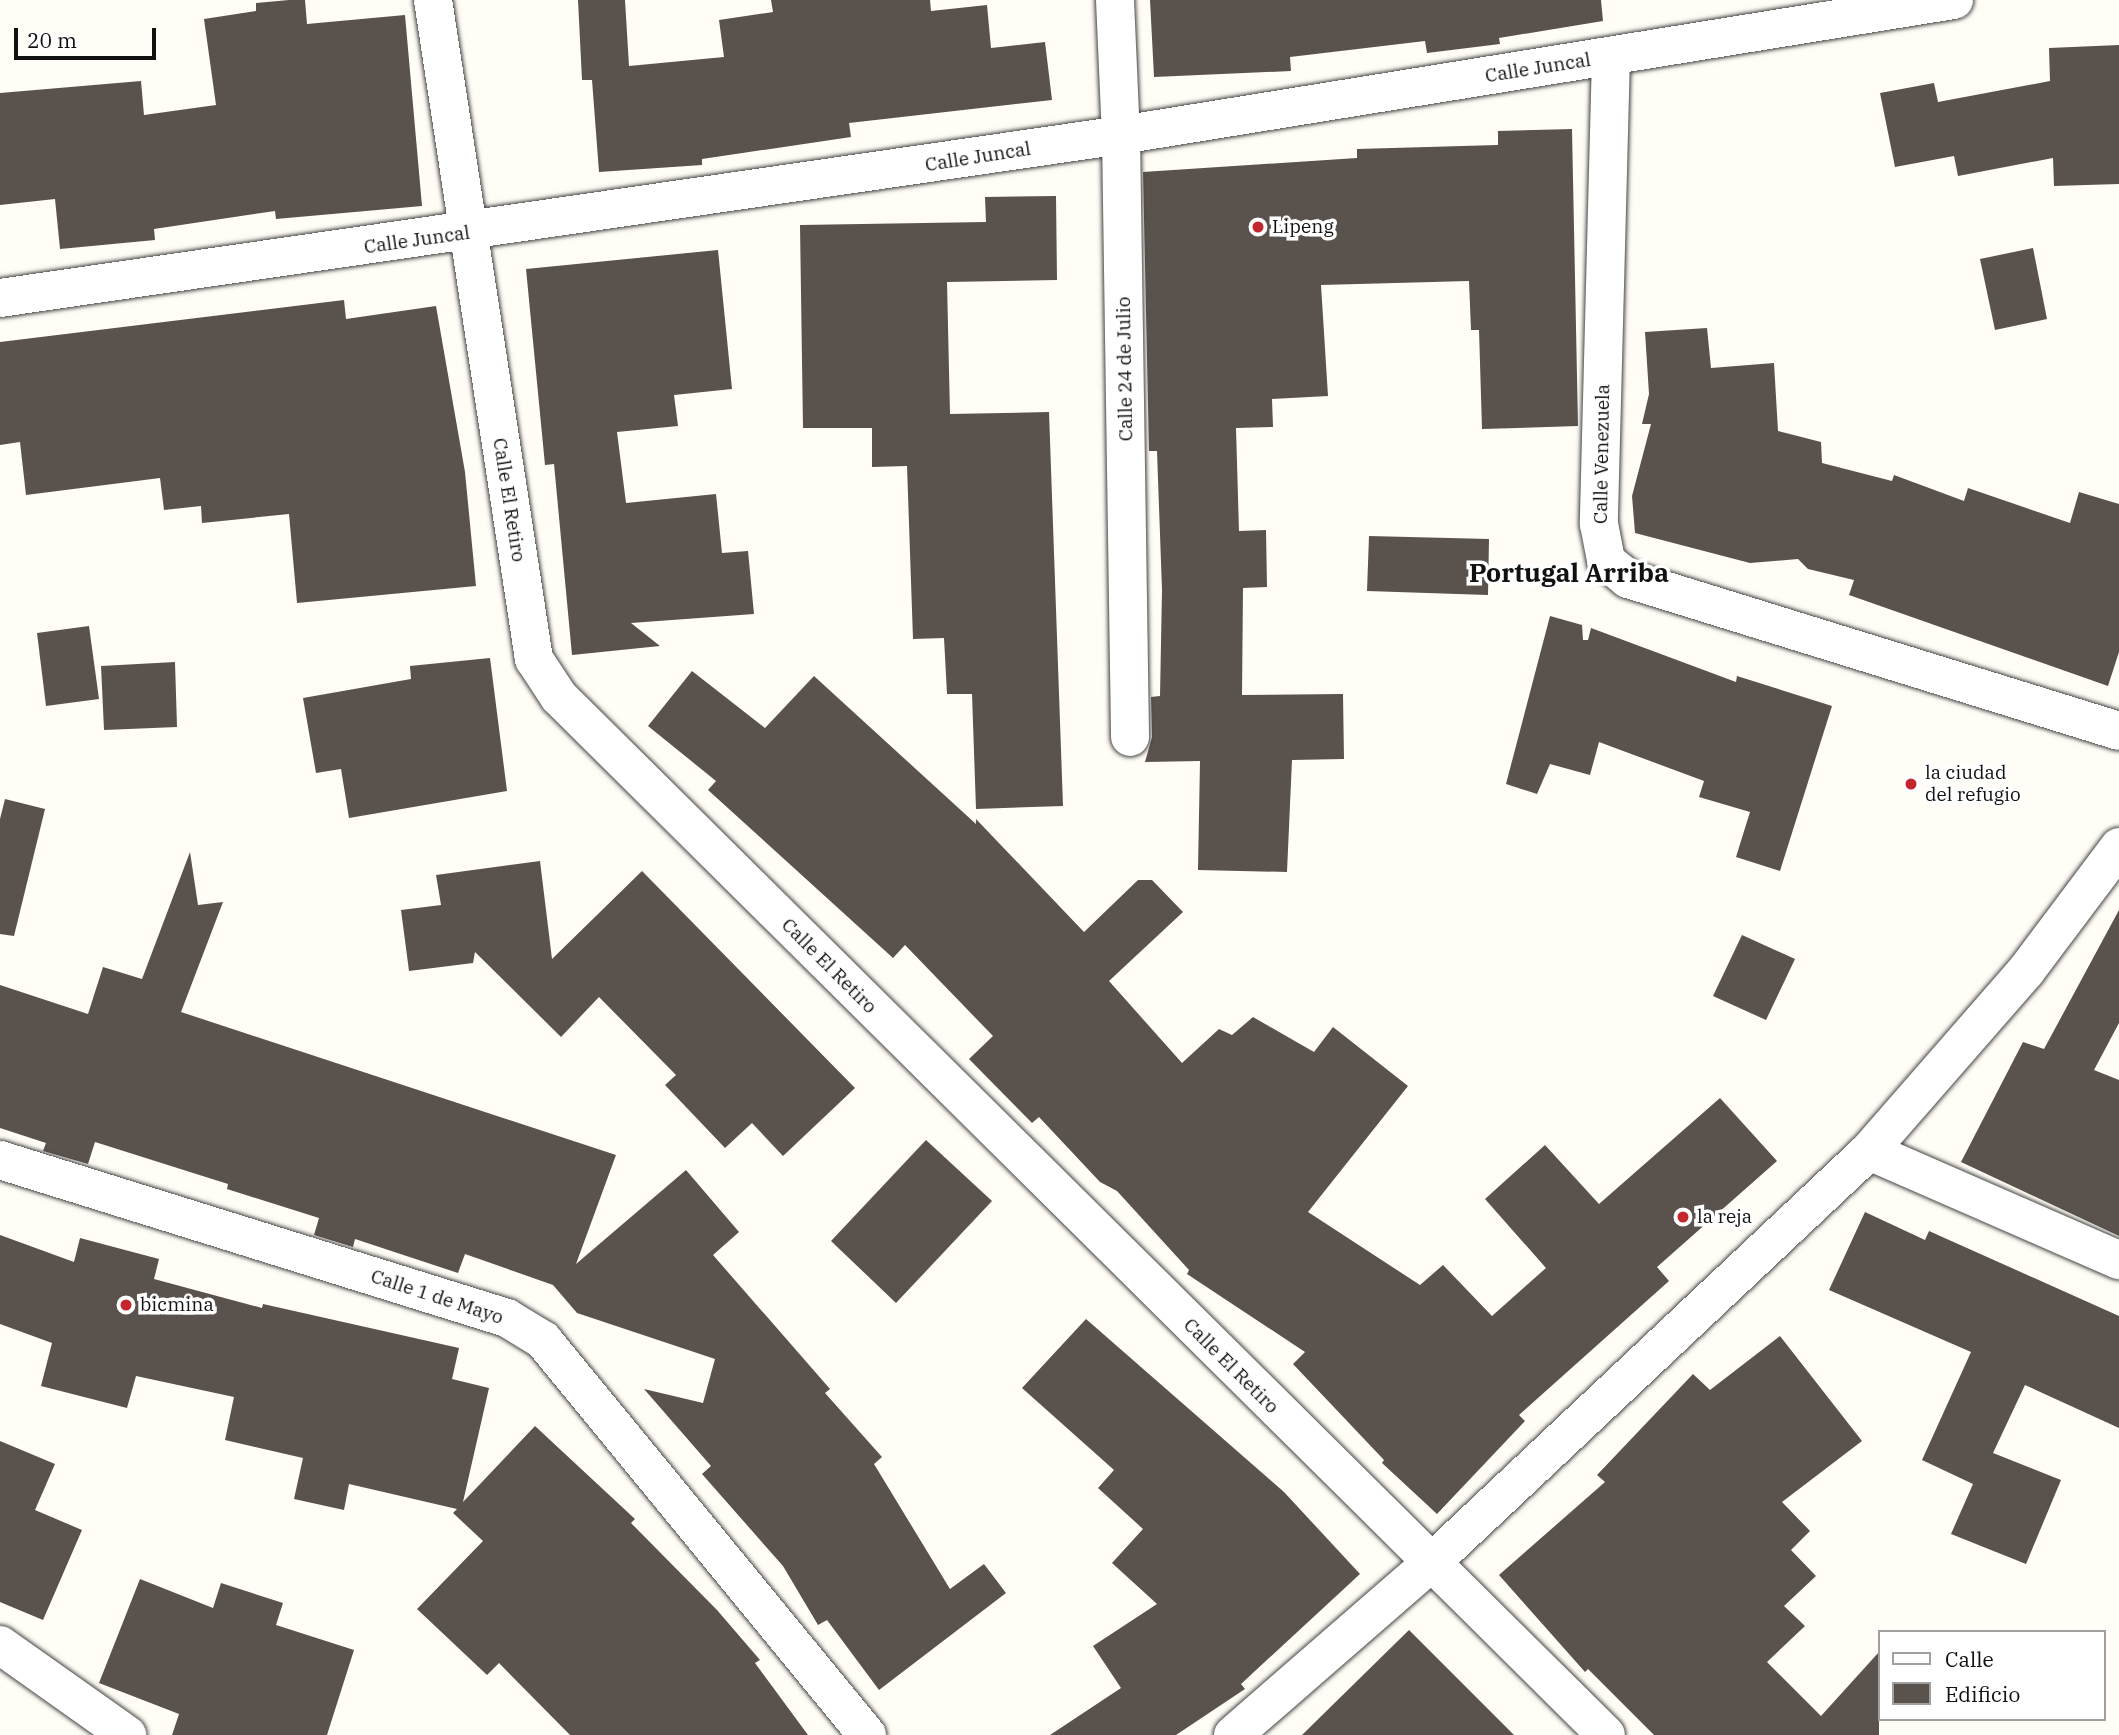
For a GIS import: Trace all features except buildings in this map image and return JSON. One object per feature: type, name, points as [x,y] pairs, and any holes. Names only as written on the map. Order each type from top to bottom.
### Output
[{"type":"street","name":"Calle El Retiro","points":[[433,0],[534,659],[559,697],[1430,1564],[1606,1735]]},
{"type":"street","name":"Calle 24 de Julio","points":[[1115,0],[1121,135],[1130,737]]},
{"type":"street","name":"Calle Juncal","points":[[0,298],[469,233],[1121,135],[1954,0]]},
{"type":"street","name":"Calle Venezuela","points":[[1611,56],[1599,524],[1606,561],[1628,579],[2119,731]]},
{"type":"street","points":[[1233,1735],[1430,1564],[1869,1151],[2026,971],[2119,847]]},
{"type":"street","points":[[1869,1151],[2119,1260]]},
{"type":"street","name":"Calle 1 de Mayo","points":[[0,1160],[508,1318],[543,1340],[867,1735]]},
{"type":"street","points":[[0,1644],[127,1735]]},
{"type":"place","name":"Lipeng","points":[[1258,227]]},
{"type":"place","name":"la ciudad del refugio","points":[[1911,784]]},
{"type":"place","name":"la reja","points":[[1683,1217]]},
{"type":"place","name":"bicmina","points":[[126,1305]]},
{"type":"district","name":"Portugal Arriba","points":[[1569,573]]}]
